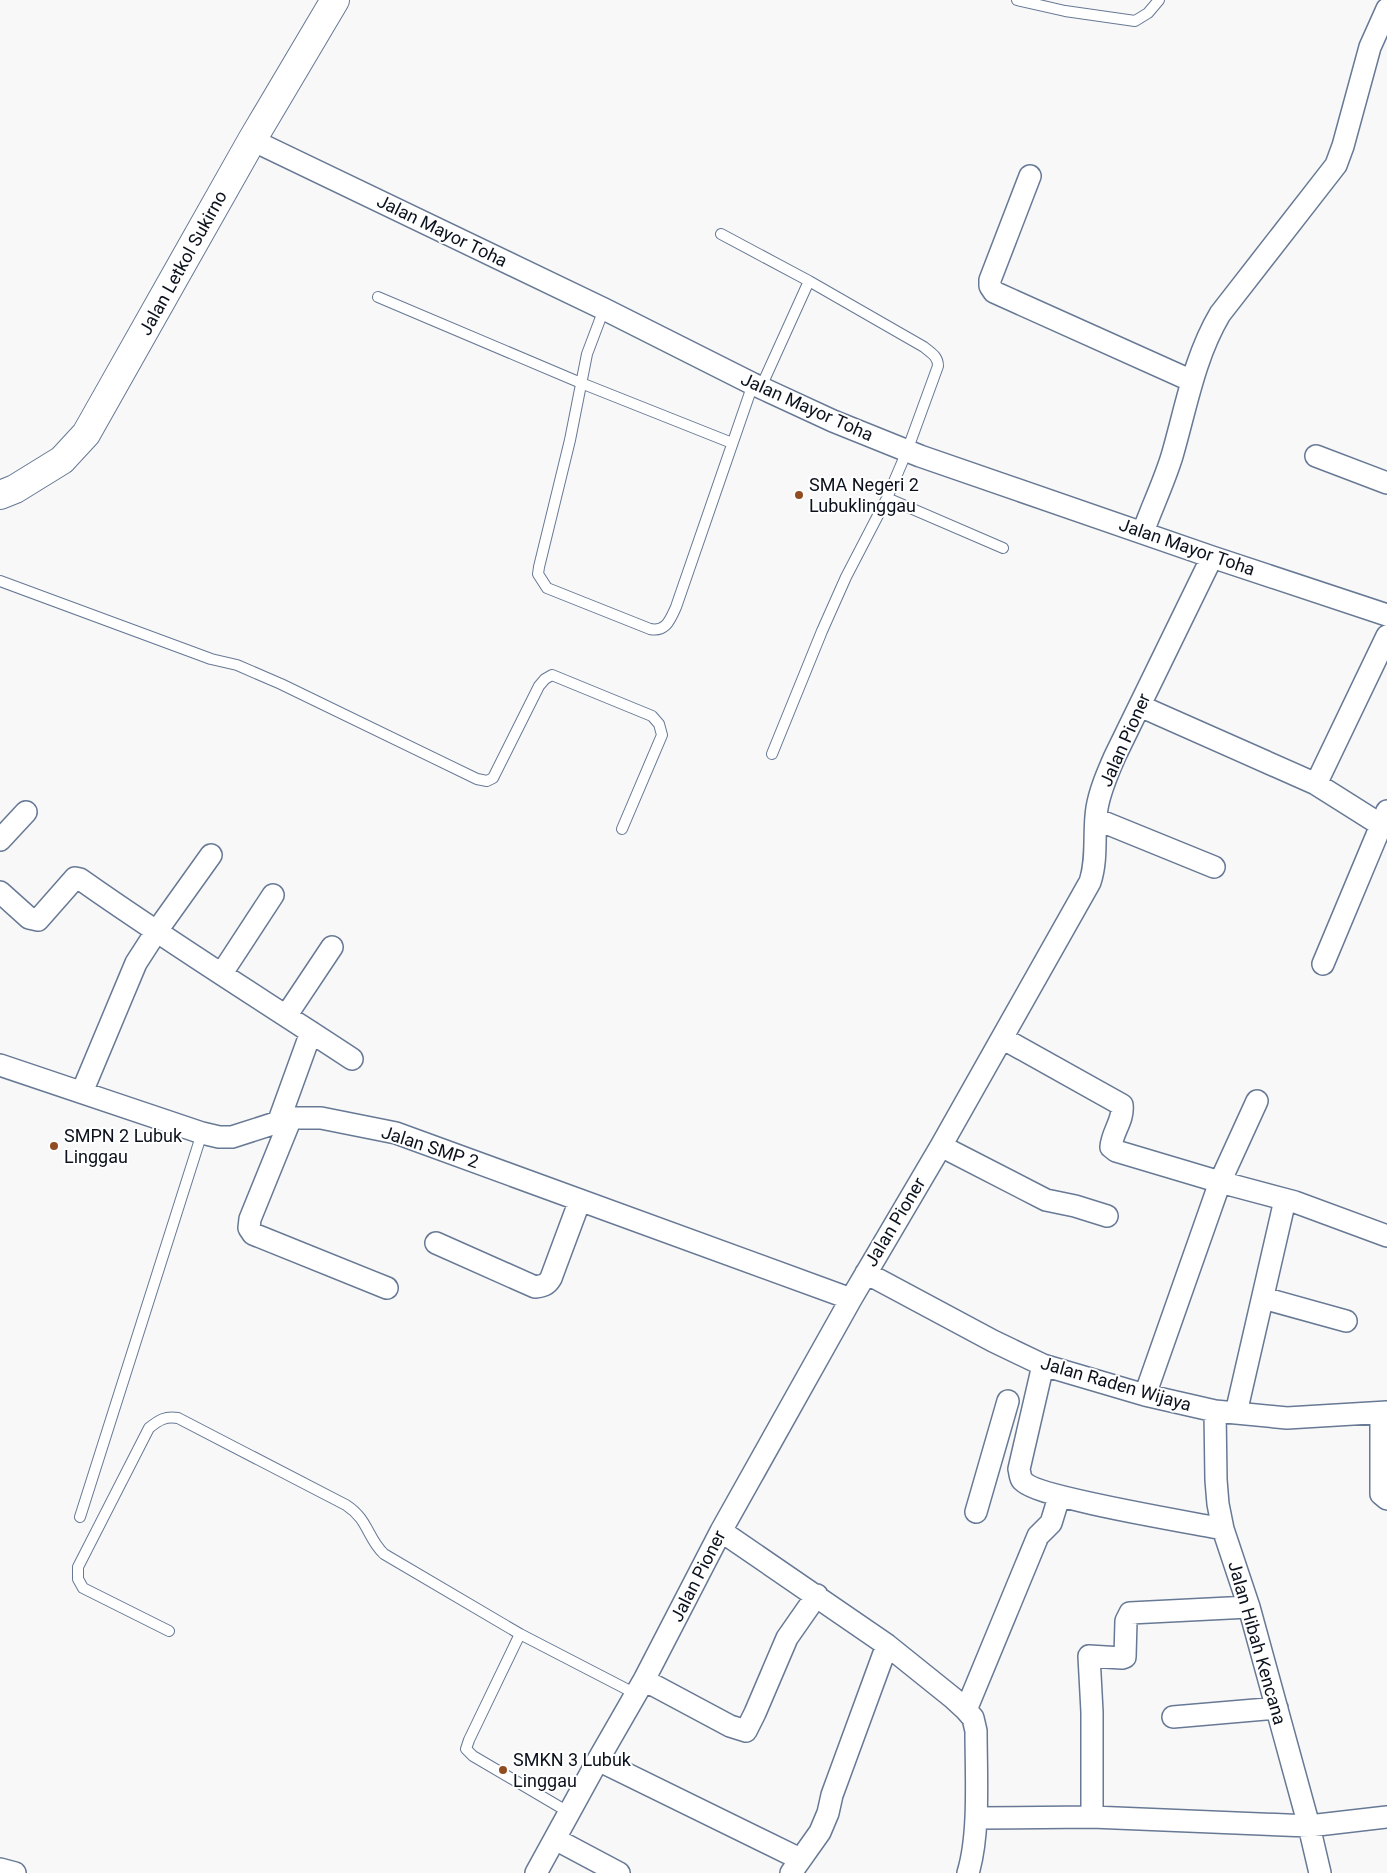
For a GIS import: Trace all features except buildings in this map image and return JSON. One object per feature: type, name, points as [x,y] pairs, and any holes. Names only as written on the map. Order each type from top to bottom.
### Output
[{"type":"main road","name":"Jalan Letkol Sukirno","points":[[0,495],[22,485],[62,460],[86,434],[252,140],[336,0]]},
{"type":"street","points":[[1143,532],[1171,459],[1205,340],[1220,314],[1336,165],[1370,47],[1387,9]]},
{"type":"street","name":"Jalan Mayor Toha","points":[[252,140],[604,309],[833,422],[907,451],[1212,557],[1387,615]]},
{"type":"street","points":[[1030,176],[990,280],[990,286],[994,292],[1192,381]]},
{"type":"street","points":[[1316,456],[1387,483]]},
{"type":"street","name":"Jalan Pioner","points":[[536,1873],[640,1687],[721,1530],[1090,882],[1094,865],[1097,806],[1104,781],[1114,756],[1212,557]]},
{"type":"street","points":[[1316,784],[1387,636]]},
{"type":"street","points":[[1140,706],[1316,784],[1384,818],[1324,964]]},
{"type":"street","points":[[0,840],[26,812]]},
{"type":"street","points":[[1096,819],[1214,867]]},
{"type":"street","points":[[82,1092],[123,990],[136,964],[156,932],[211,855]]},
{"type":"street","points":[[0,892],[29,918],[38,920],[75,878],[80,879],[156,932],[352,1059]]},
{"type":"street","points":[[222,973],[273,895]]},
{"type":"street","points":[[286,1016],[332,947]]},
{"type":"street","points":[[311,1032],[284,1120],[250,1219],[249,1228],[253,1234],[387,1288]]},
{"type":"street","points":[[1002,1038],[1122,1105],[1123,1112],[1111,1141],[1111,1147],[1116,1151],[1285,1200],[1387,1236]]},
{"type":"street","name":"Jalan SMP 2","points":[[0,1065],[202,1133],[232,1137],[284,1120],[321,1118],[396,1133],[851,1299]]},
{"type":"street","points":[[1145,1395],[1220,1182],[1257,1100]]},
{"type":"street","points":[[940,1146],[1046,1200],[1075,1206],[1107,1216]]},
{"type":"street","points":[[436,1243],[535,1287],[548,1284],[580,1200]]},
{"type":"street","points":[[1236,1413],[1285,1200]]},
{"type":"street","name":"Jalan Raden Wijaya","points":[[866,1273],[1042,1365],[1145,1395],[1215,1410],[1287,1418],[1384,1413]]},
{"type":"street","points":[[1263,1298],[1346,1321]]},
{"type":"street","points":[[1042,1365],[1019,1469],[1022,1481],[1059,1497],[1223,1529]]},
{"type":"street","points":[[976,1512],[1008,1401]]},
{"type":"street","name":"Jalan Hibah Kencana","points":[[1215,1410],[1216,1480],[1223,1529],[1249,1607],[1320,1873]]},
{"type":"street","points":[[1384,1413],[1381,1494],[1387,1499]]},
{"type":"street","points":[[991,1463],[1019,1469]]},
{"type":"street","points":[[966,1710],[1038,1536],[1051,1523],[1059,1497]]},
{"type":"street","points":[[721,1530],[887,1645],[953,1698],[973,1718],[976,1731],[976,1818],[971,1864],[968,1873]]},
{"type":"street","points":[[640,1687],[746,1732],[787,1638],[818,1596]]},
{"type":"street","points":[[1092,1817],[1092,1712],[1089,1656],[1125,1657],[1126,1621],[1130,1613],[1249,1607]]},
{"type":"street","points":[[598,1760],[796,1866],[820,1832],[826,1820],[832,1795],[887,1645]]},
{"type":"street","points":[[1173,1717],[1276,1708]]},
{"type":"street","points":[[976,1818],[1092,1817],[1309,1826],[1387,1817]]},
{"type":"street","points":[[555,1839],[619,1873]]},
{"type":"street","points":[[0,1869],[15,1873]]},
{"type":"lane","points":[[1017,0],[1065,11],[1135,21],[1148,13],[1159,0]]},
{"type":"lane","points":[[721,234],[809,281],[924,347],[938,361],[938,366],[907,451],[887,498],[846,577],[772,754]]},
{"type":"lane","points":[[604,309],[587,354],[570,440],[538,567],[538,574],[540,580],[547,588],[657,630],[664,628],[669,622],[676,607],[732,443],[757,386],[809,281]]},
{"type":"lane","points":[[378,297],[581,383],[732,443]]},
{"type":"lane","points":[[887,498],[1003,548]]},
{"type":"lane","points":[[0,581],[211,659],[246,669],[281,684],[477,779],[487,781],[493,778],[539,686],[552,675],[652,716],[659,724],[662,735],[622,829]]},
{"type":"lane","points":[[80,1517],[202,1133]]},
{"type":"lane","points":[[169,1632],[83,1588],[78,1580],[78,1567],[149,1428],[158,1421],[168,1417],[178,1418],[358,1513],[369,1530],[376,1546],[384,1554],[520,1634],[640,1687]]},
{"type":"lane","points":[[520,1634],[466,1749],[473,1756],[570,1813]]},
{"type":"place","name":"SMA Negeri 2 Lubuklinggau","points":[[799,495]]},
{"type":"place","name":"SMPN 2 Lubuk Linggau","points":[[54,1146]]},
{"type":"place","name":"SMKN 3 Lubuk Linggau","points":[[503,1770]]}]
